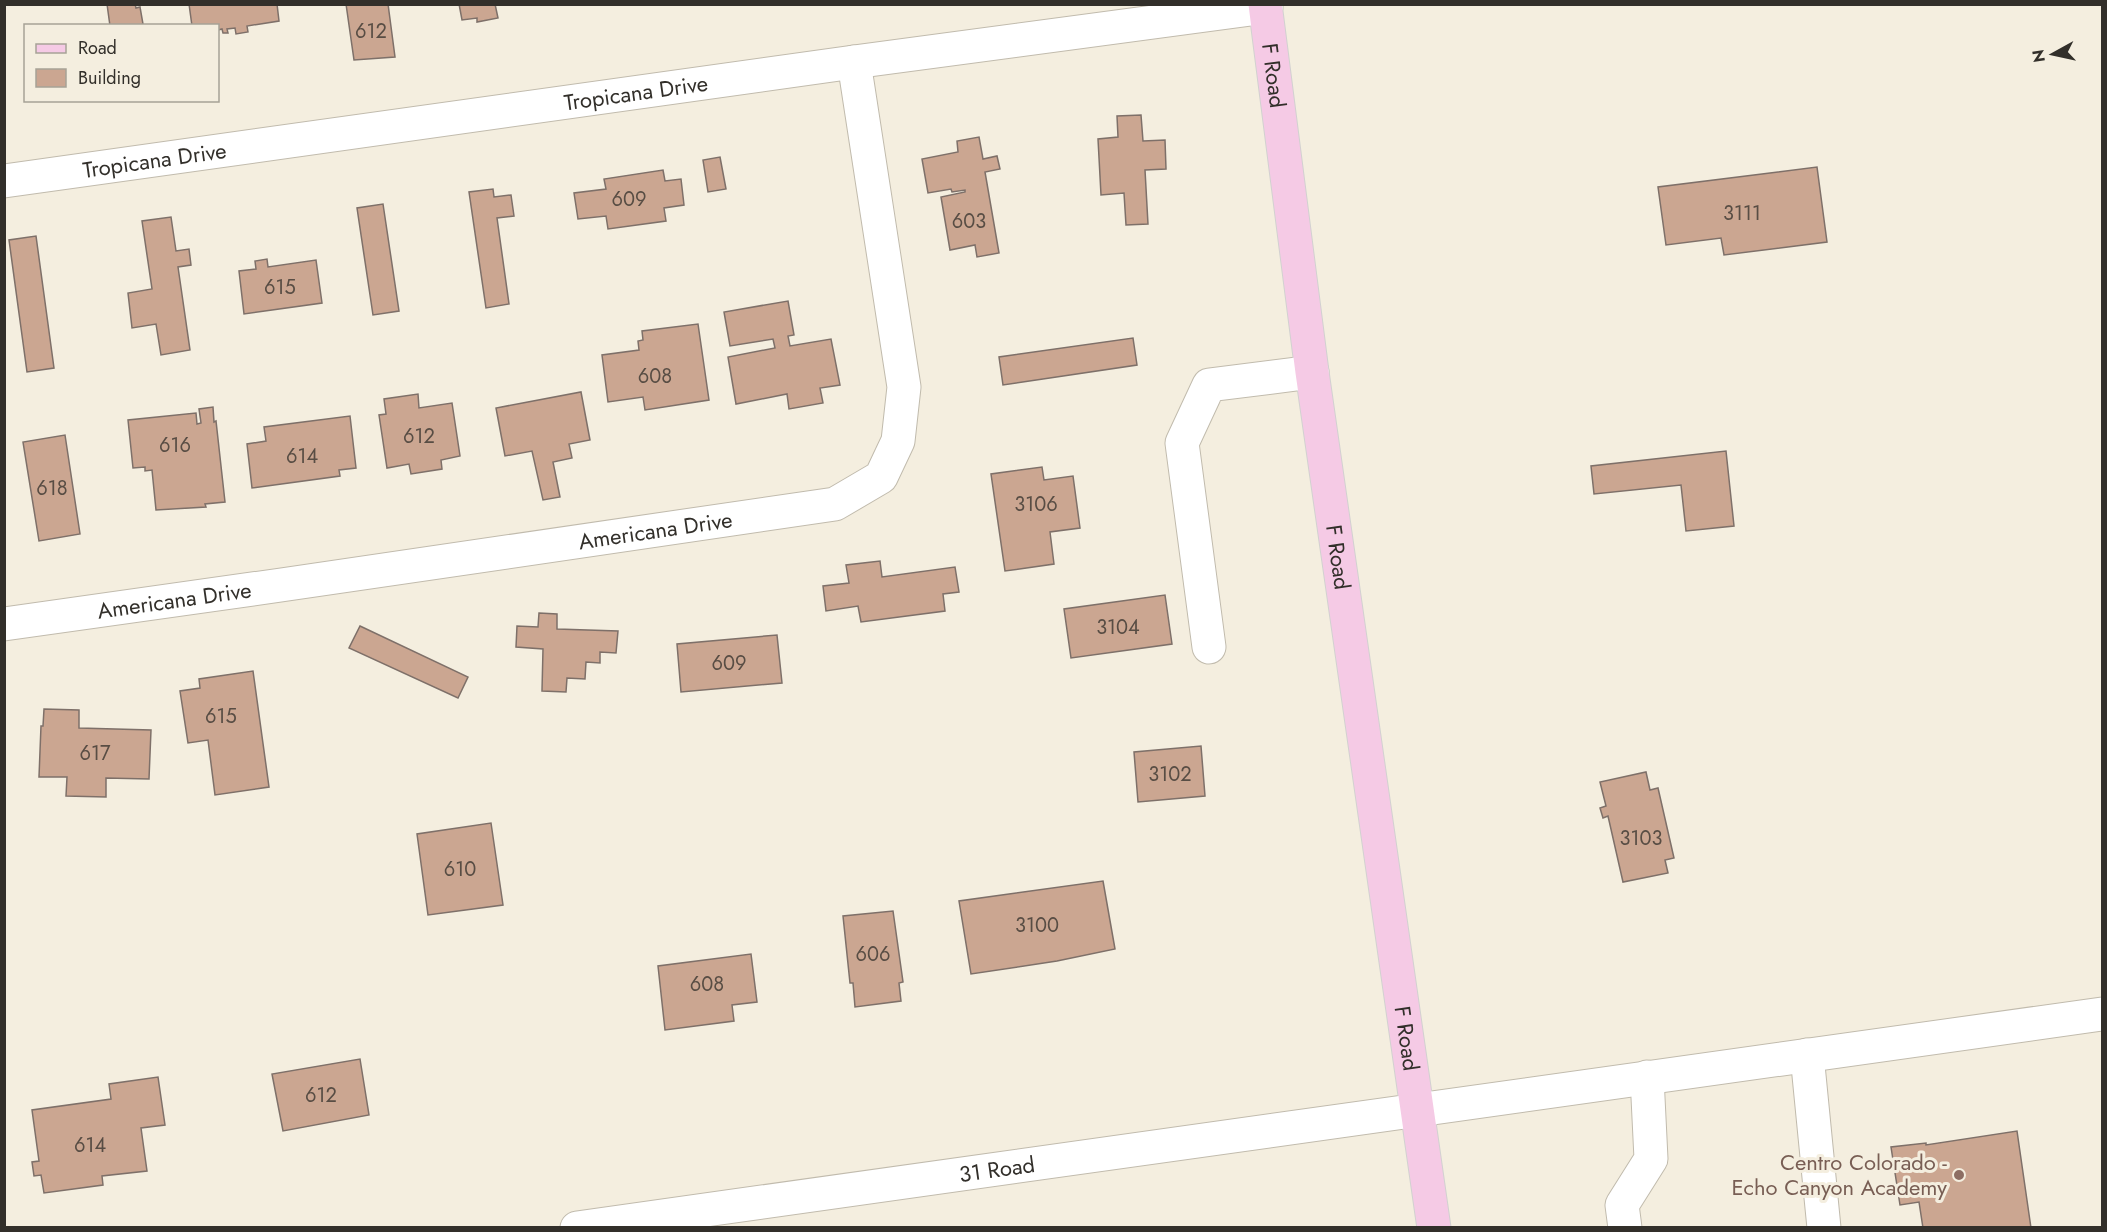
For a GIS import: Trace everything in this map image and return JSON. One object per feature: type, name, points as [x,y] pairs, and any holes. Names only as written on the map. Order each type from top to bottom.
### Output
[{"type":"main road","name":"F Road","points":[[1266,6],[1312,372],[1434,1227]]},
{"type":"street","name":"Tropicana Drive","points":[[4,181],[1266,6]]},
{"type":"street","name":"Americana Drive","points":[[4,624],[835,504],[881,477],[898,441],[904,387],[854,62]]},
{"type":"street","points":[[1209,647],[1182,443],[1209,385],[1312,372]]},
{"type":"street","name":"31 Road","points":[[577,1227],[2103,1014]]},
{"type":"street","points":[[1807,1055],[1824,1227]]},
{"type":"street","points":[[1625,1227],[1622,1205],[1651,1159],[1647,1077]]},
{"type":"building","points":[[107,4],[135,4],[136,8],[140,7],[143,24],[110,24]]},
{"type":"building","points":[[189,4],[277,4],[279,21],[247,26],[248,32],[236,34],[235,28],[227,29],[228,33],[223,33],[222,29],[219,30],[219,24],[192,24]]},
{"type":"building","points":[[346,4],[388,4],[395,57],[354,60]]},
{"type":"building","points":[[459,4],[495,4],[498,18],[477,22],[477,18],[462,20]]},
{"type":"building","points":[[1141,115],[1143,141],[1165,140],[1166,169],[1145,170],[1148,224],[1126,225],[1124,193],[1101,195],[1098,139],[1118,137],[1117,116]]},
{"type":"building","points":[[979,137],[983,159],[997,156],[1000,169],[985,172],[999,253],[977,257],[975,245],[950,250],[941,197],[965,192],[965,190],[952,192],[951,189],[928,193],[922,159],[958,152],[957,141]]},
{"type":"building","points":[[720,157],[726,189],[708,192],[703,160]]},
{"type":"building","points":[[1817,167],[1827,242],[1724,255],[1721,238],[1666,245],[1658,187]]},
{"type":"building","points":[[663,170],[665,181],[681,179],[684,205],[664,208],[666,221],[608,229],[606,216],[578,219],[574,193],[606,189],[604,179]]},
{"type":"building","points":[[493,189],[494,197],[511,195],[514,216],[497,218],[509,304],[486,308],[469,192]]},
{"type":"building","points":[[383,204],[399,311],[373,315],[357,208]]},
{"type":"building","points":[[171,217],[176,251],[189,249],[191,265],[178,267],[190,350],[161,355],[156,324],[132,328],[128,293],[152,289],[142,221]]},
{"type":"building","points":[[36,236],[54,368],[27,372],[9,240]]},
{"type":"building","points":[[267,259],[268,267],[316,260],[322,303],[244,314],[239,271],[256,269],[255,261]]},
{"type":"building","points":[[788,301],[794,335],[788,336],[790,346],[831,339],[840,385],[820,388],[823,403],[789,409],[787,394],[736,404],[728,357],[775,348],[773,339],[730,346],[724,312]]},
{"type":"building","points":[[698,324],[709,400],[645,410],[643,397],[608,402],[602,355],[639,350],[638,341],[643,340],[642,331]]},
{"type":"building","points":[[1133,338],[1137,365],[1003,385],[999,357]]},
{"type":"building","points":[[581,392],[590,440],[569,444],[572,458],[553,462],[560,497],[543,500],[532,451],[505,456],[496,408]]},
{"type":"building","points":[[418,394],[419,408],[452,403],[460,456],[441,460],[442,469],[411,474],[409,464],[387,468],[379,415],[386,414],[384,399]]},
{"type":"building","points":[[213,407],[225,502],[205,504],[206,507],[156,510],[152,470],[145,471],[145,467],[133,468],[128,420],[196,413],[197,424],[201,423],[199,409]]},
{"type":"building","points":[[350,416],[356,468],[339,470],[340,476],[252,488],[247,444],[266,441],[264,427]]},
{"type":"building","points":[[65,435],[80,534],[39,541],[23,442]]},
{"type":"building","points":[[1726,451],[1734,526],[1686,531],[1681,485],[1594,494],[1591,466]]},
{"type":"building","points":[[1042,467],[1044,480],[1073,476],[1080,528],[1050,532],[1054,564],[1005,571],[991,474]]},
{"type":"building","points":[[880,561],[882,577],[955,567],[959,592],[943,594],[945,611],[861,622],[858,606],[826,611],[823,586],[849,583],[846,565]]},
{"type":"building","points":[[1165,595],[1172,644],[1071,658],[1064,609]]},
{"type":"building","points":[[539,613],[557,614],[557,629],[618,631],[616,653],[600,652],[600,663],[586,662],[585,679],[567,678],[566,692],[542,691],[543,649],[516,647],[517,626],[538,627]]},
{"type":"building","points":[[360,626],[468,677],[458,698],[349,648]]},
{"type":"building","points":[[777,635],[782,683],[681,692],[677,644]]},
{"type":"building","points":[[253,671],[269,787],[215,795],[208,740],[188,743],[180,691],[200,688],[199,679]]},
{"type":"building","points":[[44,709],[79,710],[79,728],[151,730],[149,779],[106,778],[106,797],[66,796],[67,777],[39,777]]},
{"type":"building","points":[[1201,746],[1205,796],[1138,802],[1134,752]]},
{"type":"building","points":[[1646,772],[1650,790],[1658,788],[1674,858],[1665,860],[1668,873],[1623,882],[1608,816],[1603,818],[1600,808],[1606,806],[1600,782]]},
{"type":"building","points":[[491,823],[503,905],[428,915],[417,834]]},
{"type":"building","points":[[1103,881],[1115,949],[1057,961],[971,974],[959,901]]},
{"type":"building","points":[[893,911],[903,982],[899,983],[901,1001],[855,1007],[853,983],[850,983],[843,916]]},
{"type":"building","points":[[751,954],[757,1002],[732,1005],[734,1021],[665,1030],[658,966]]},
{"type":"building","points":[[360,1059],[369,1115],[283,1131],[272,1074]]},
{"type":"building","points":[[158,1077],[165,1125],[141,1128],[147,1171],[102,1176],[103,1185],[44,1193],[41,1175],[34,1176],[32,1162],[39,1161],[32,1110],[111,1099],[109,1084]]},
{"type":"building","name":"Centro Colorado - Echo Canyon Academy","points":[[2017,1131],[2031,1228],[1923,1228],[1919,1202],[1900,1205],[1891,1147],[1926,1143],[1926,1145]]},
{"type":"place","name":"Centro Colorado - Echo Canyon Academy","points":[[1959,1175]]}]
